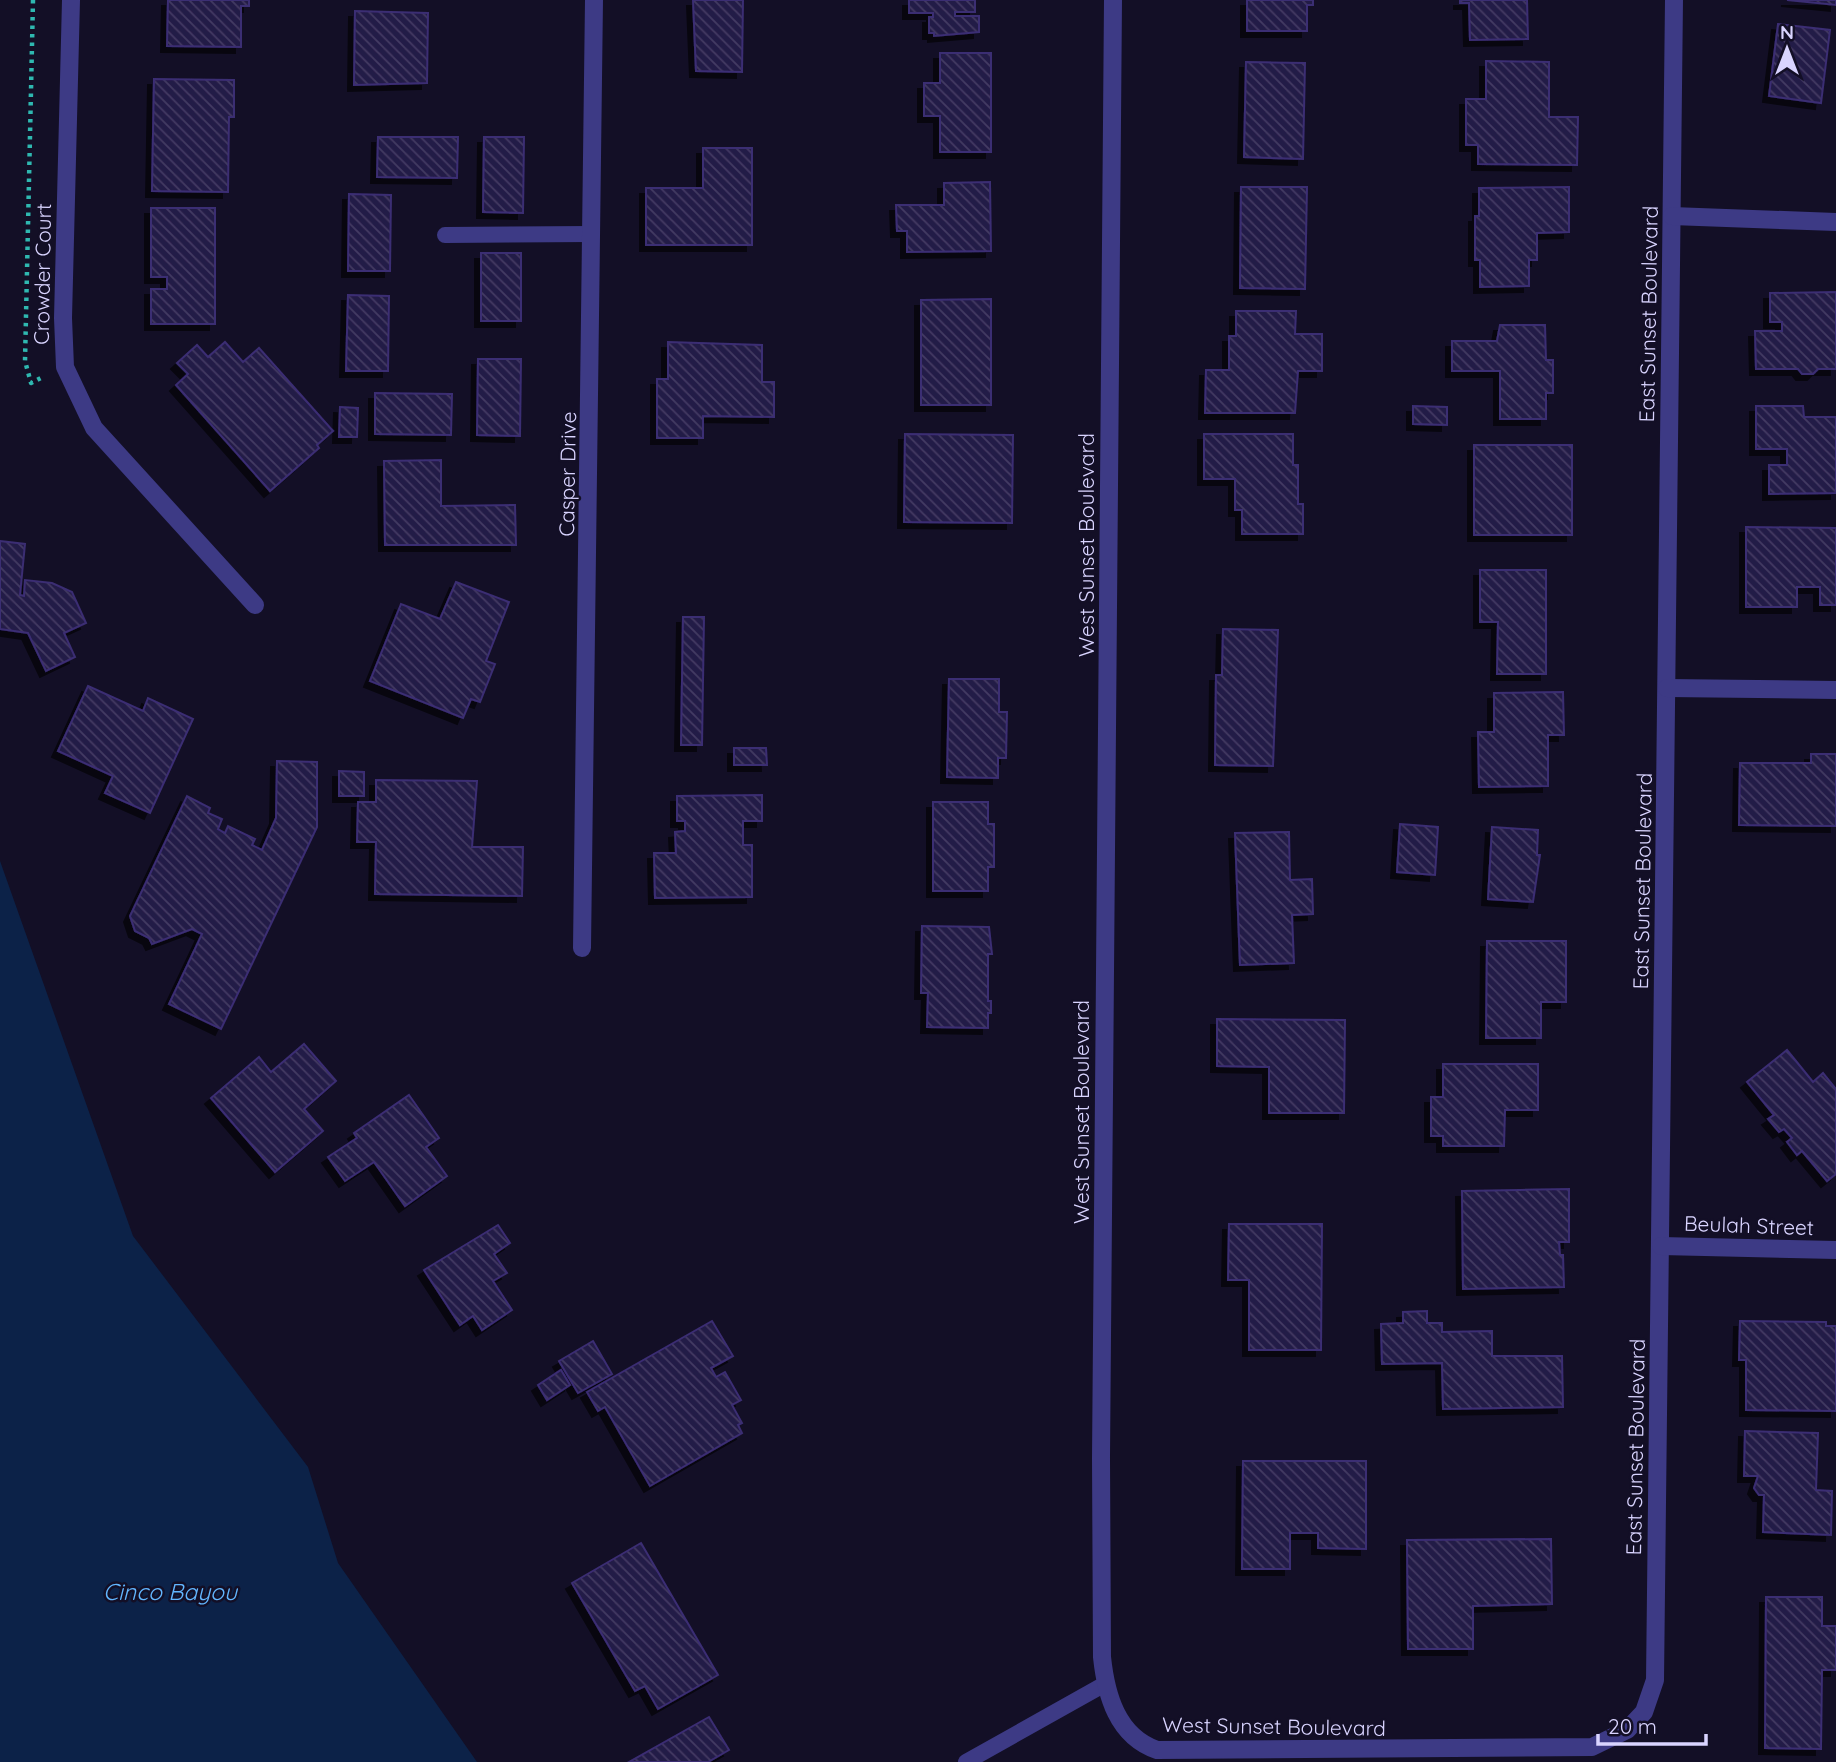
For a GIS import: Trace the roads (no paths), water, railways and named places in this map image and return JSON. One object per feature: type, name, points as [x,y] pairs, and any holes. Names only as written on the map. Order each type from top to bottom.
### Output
[{"type":"street","name":"Crowder Court","points":[[71,0],[63,318],[65,367],[94,428],[255,605]]},
{"type":"street","name":"Casper Drive","points":[[582,948],[594,0]]},
{"type":"street","name":"West Sunset Boulevard","points":[[1113,0],[1101,1458],[1102,1657],[1105,1684],[1115,1713],[1129,1734],[1142,1744],[1157,1750],[1445,1751],[1592,1747],[1608,1742]]},
{"type":"street","name":"East Sunset Boulevard","points":[[1608,1742],[1628,1730],[1644,1712],[1655,1680],[1674,0]]},
{"type":"street","points":[[1672,216],[1836,222]]},
{"type":"street","points":[[1667,688],[1836,690]]},
{"type":"street","name":"Beulah Street","points":[[1661,1245],[1836,1250]]},
{"type":"lane","points":[[444,235],[592,234]]},
{"type":"lane","points":[[966,1762],[1105,1684]]},
{"type":"water","name":"Cinco Bayou","points":[[0,861],[133,1236],[308,1467],[338,1563],[477,1762],[0,1762]]}]
